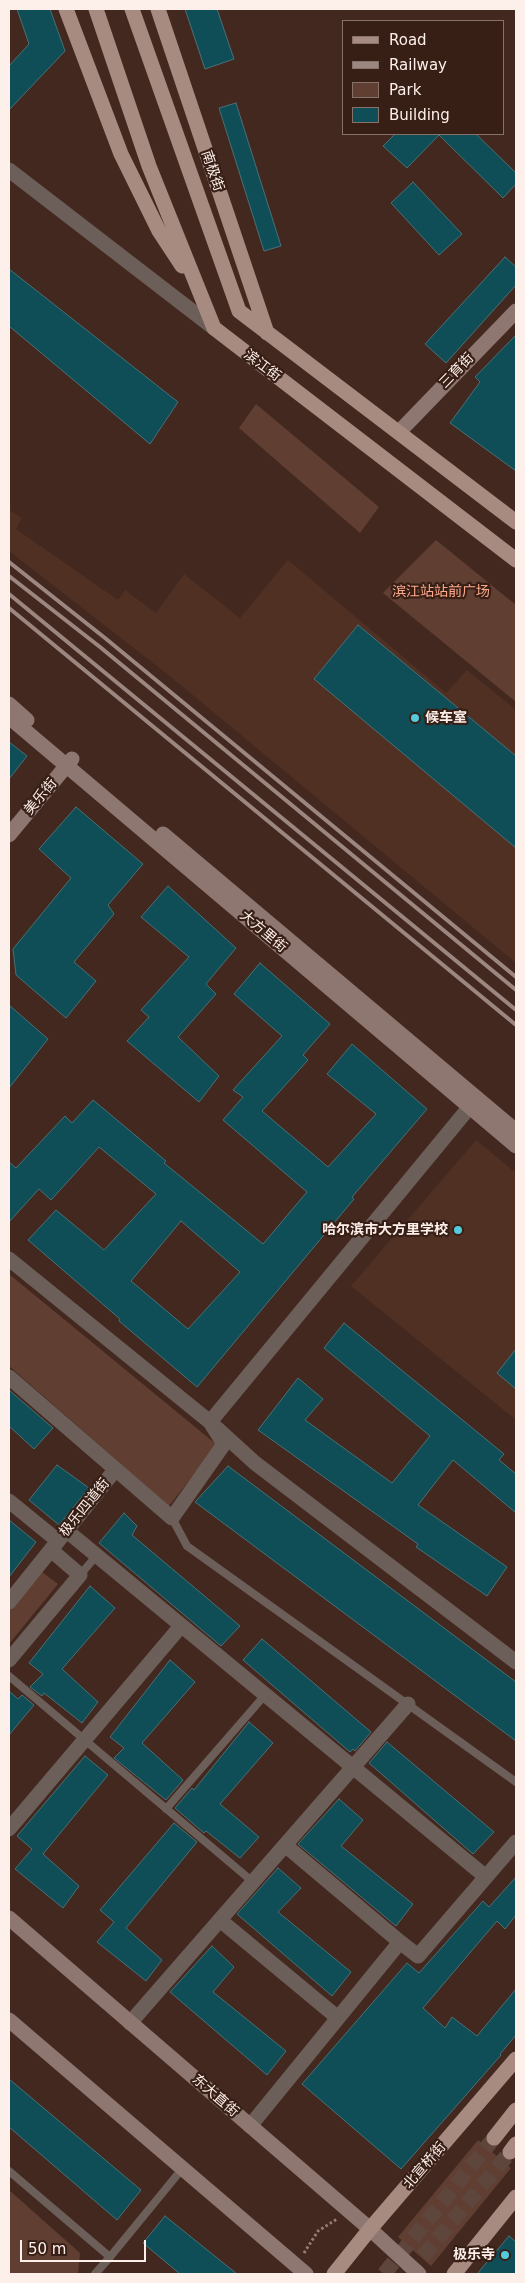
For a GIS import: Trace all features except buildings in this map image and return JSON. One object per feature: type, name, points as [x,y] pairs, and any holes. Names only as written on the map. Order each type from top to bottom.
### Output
[{"type":"main road","points":[[66,9],[121,154],[159,231],[203,298]]},
{"type":"main road","points":[[96,9],[148,166],[214,328]]},
{"type":"main road","name":"南极街","points":[[132,9],[239,311],[267,333]]},
{"type":"main road","name":"南极街","points":[[158,9],[267,333]]},
{"type":"main road","name":"三育街","points":[[399,432],[516,311]]},
{"type":"main road","name":"滨江街","points":[[214,328],[516,560]]},
{"type":"main road","points":[[267,333],[516,522]]},
{"type":"main road","name":"大方里街","points":[[9,704],[70,762],[473,1102],[516,1146]]},
{"type":"main road","name":"大方里街","points":[[9,717],[70,762]]},
{"type":"main road","name":"美乐街","points":[[9,835],[70,762]]},
{"type":"main road","name":"大方里街","points":[[473,1102],[516,1131]]},
{"type":"main road","name":"东大直街","points":[[9,1918],[370,2229],[419,2274]]},
{"type":"main road","points":[[9,2020],[301,2270]]},
{"type":"main road","name":"北宣桥街","points":[[334,2274],[370,2229],[516,2059]]},
{"type":"main road","points":[[494,2138],[516,2110]]},
{"type":"main road","points":[[454,2274],[516,2197]]},
{"type":"street","name":"滨江街","points":[[9,170],[214,328]]},
{"type":"street","points":[[210,1422],[473,1102]]},
{"type":"street","points":[[9,1259],[210,1422],[254,1463],[516,1662]]},
{"type":"street","points":[[9,1376],[115,1470]]},
{"type":"street","points":[[172,1518],[224,1444],[210,1422]]},
{"type":"street","name":"极乐四道街","points":[[9,1602],[115,1470],[172,1518]]},
{"type":"street","points":[[9,1501],[58,1541],[80,1575],[9,1660]]},
{"type":"street","points":[[58,1541],[96,1555],[486,1877]]},
{"type":"street","points":[[9,1829],[182,1626]]},
{"type":"street","points":[[130,2022],[408,1704]]},
{"type":"street","points":[[285,1845],[418,1956],[516,1842]]},
{"type":"street","points":[[220,1920],[338,2018]]},
{"type":"street","points":[[250,2126],[400,1942]]},
{"type":"lane","points":[[172,1518],[187,1546],[516,1782]]},
{"type":"lane","points":[[80,1575],[96,1555]]},
{"type":"lane","points":[[9,1676],[253,1882]]},
{"type":"lane","points":[[166,1809],[264,1695]]},
{"type":"lane","points":[[95,2274],[182,2168]]},
{"type":"lane","points":[[9,2171],[110,2257]]},
{"type":"path","points":[[301,2270],[318,2231],[348,2211]]},
{"type":"shaded area","points":[[9,510],[22,518],[16,529],[118,600],[125,590],[156,613],[184,574],[240,618],[288,560],[446,693],[467,670],[516,710],[516,963],[171,677],[9,551]]},
{"type":"shaded area","name":"哈尔滨市大方里学校","points":[[476,1140],[516,1173],[516,1420],[351,1286]]},
{"type":"green space","points":[[256,404],[379,507],[360,533],[239,428]]},
{"type":"green space","name":"滨江站站前广场","points":[[436,540],[516,605],[516,702],[383,593]]},
{"type":"green space","points":[[9,1274],[217,1445],[169,1506],[9,1366]]},
{"type":"green space","points":[[42,1572],[58,1584],[9,1644],[9,1611]]},
{"type":"green space","points":[[478,2140],[511,2168],[431,2266],[398,2237]]},
{"type":"green space","points":[[9,2190],[80,2253],[78,2274],[9,2274]]},
{"type":"tunnel","points":[[384,2274],[494,2138]]},
{"type":"tunnel","points":[[408,2274],[510,2152]]},
{"type":"railway","points":[[9,562],[105,638],[516,977]]},
{"type":"railway","points":[[9,576],[100,647],[516,990]]},
{"type":"railway","points":[[9,594],[516,1010]]},
{"type":"railway","points":[[9,608],[516,1025]]},
{"type":"place","name":"候车室","points":[[415,718]]},
{"type":"place","name":"哈尔滨市大方里学校","points":[[458,1230]]},
{"type":"place","name":"极乐寺","points":[[505,2255]]}]
